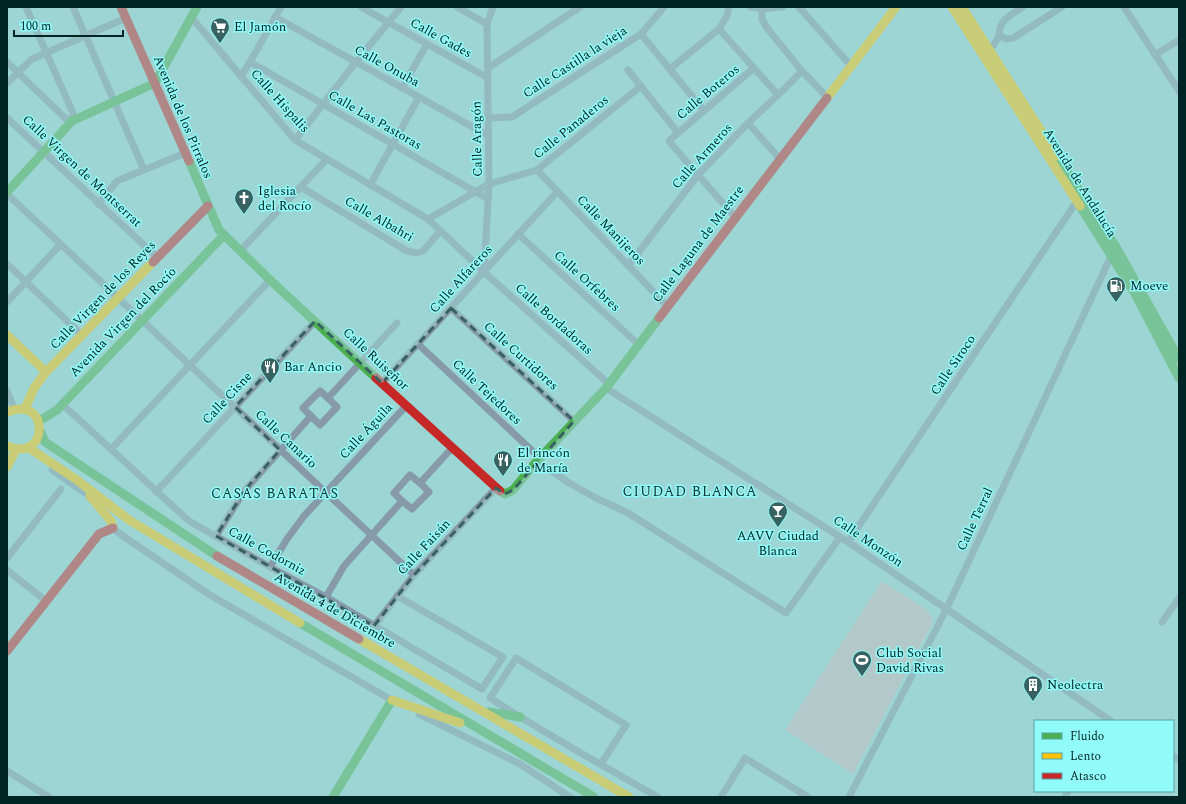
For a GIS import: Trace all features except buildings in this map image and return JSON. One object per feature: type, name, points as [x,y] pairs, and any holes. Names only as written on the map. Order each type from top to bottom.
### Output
[{"type":"main road","name":"Avenida de los Pirralos","points":[[121,7],[208,206],[219,230],[224,235]]},
{"type":"main road","points":[[7,193],[72,121],[155,84],[197,7]]},
{"type":"main road","name":"Calle Laguna de Maestre","points":[[496,488],[505,494],[513,490],[539,459],[607,386],[896,7]]},
{"type":"main road","name":"Avenida de Andalucía","points":[[952,7],[1077,201],[1139,286],[1179,359]]},
{"type":"main road","name":"Avenida de Andalucía","points":[[962,7],[1113,251],[1179,378]]},
{"type":"main road","name":"Calle Virgen de los Reyes","points":[[25,409],[34,388],[46,372],[208,206]]},
{"type":"main road","name":"Calle Ruiseñor","points":[[224,235],[270,280],[496,488]]},
{"type":"main road","name":"Avenida Virgen del Rocío","points":[[38,421],[57,410],[224,235]]},
{"type":"main road","points":[[7,335],[46,372]]},
{"type":"main road","points":[[9,410],[25,409],[31,412],[38,421],[40,431],[29,448]]},
{"type":"main road","name":"Avenida 4 de Diciembre","points":[[40,431],[45,442],[208,551],[629,797]]},
{"type":"main road","points":[[7,446],[16,450],[29,448],[77,480],[129,520],[594,797]]},
{"type":"main road","points":[[7,467],[16,450]]},
{"type":"main road","points":[[7,652],[99,534],[113,528],[111,521],[77,480]]},
{"type":"main road","points":[[333,797],[392,700],[481,730]]},
{"type":"main road","points":[[482,710],[520,717]]},
{"type":"street","points":[[7,62],[65,118],[72,121],[73,113],[26,7]]},
{"type":"street","points":[[73,7],[144,170]]},
{"type":"street","points":[[240,76],[250,62],[281,7]]},
{"type":"street","name":"Calle Gades","points":[[361,7],[488,78]]},
{"type":"street","points":[[295,140],[322,104],[401,7]]},
{"type":"street","points":[[457,7],[487,24]]},
{"type":"street","name":"Calle Aragón","points":[[484,272],[489,184],[487,24],[493,7]]},
{"type":"street","points":[[488,68],[580,7]]},
{"type":"street","name":"Calle Castilla la vieja","points":[[488,118],[512,117],[641,34],[664,7]]},
{"type":"street","points":[[670,69],[719,29],[727,16],[729,7]]},
{"type":"street","points":[[750,7],[762,9],[782,7]]},
{"type":"street","points":[[799,7],[851,66]]},
{"type":"street","points":[[990,51],[999,36],[999,28],[1003,20],[1023,7]]},
{"type":"street","points":[[981,38],[999,36],[1007,39],[1013,38],[1062,7]]},
{"type":"street","points":[[1124,7],[1179,91]]},
{"type":"street","points":[[762,9],[762,19],[767,28],[802,71],[827,97]]},
{"type":"street","name":"Calle Híspalis","points":[[191,17],[295,140],[428,219],[440,231]]},
{"type":"street","name":"Calle Onuba","points":[[275,17],[489,136]]},
{"type":"street","points":[[7,83],[32,59],[126,18]]},
{"type":"street","points":[[719,29],[778,95]]},
{"type":"street","points":[[641,34],[704,112]]},
{"type":"street","points":[[1155,55],[1179,40]]},
{"type":"street","points":[[402,88],[427,44]]},
{"type":"street","name":"Calle Las Pastoras","points":[[250,62],[488,199]]},
{"type":"street","name":"Calle Boteros","points":[[678,133],[754,68]]},
{"type":"street","points":[[628,70],[678,133],[670,140],[735,218]]},
{"type":"street","name":"Calle Armeros","points":[[628,266],[698,175],[748,123],[802,71]]},
{"type":"street","name":"Calle Panaderos","points":[[428,219],[489,184],[537,170],[641,86]]},
{"type":"street","points":[[370,185],[419,97]]},
{"type":"street","name":"Calle Virgen de Montserrat","points":[[7,118],[158,258]]},
{"type":"street","points":[[748,123],[780,159]]},
{"type":"street","points":[[98,204],[117,181],[185,153]]},
{"type":"street","points":[[240,251],[327,159]]},
{"type":"street","name":"Calle Manijeros","points":[[537,170],[668,307]]},
{"type":"street","name":"Calle Albahri","points":[[301,187],[408,251],[416,253],[423,251],[440,231]]},
{"type":"street","name":"Calle Alfareros","points":[[382,383],[557,192]]},
{"type":"street","name":"Calle Canario","points":[[7,193],[60,245],[414,575]]},
{"type":"street","name":"Calle Siroco","points":[[848,542],[1077,201]]},
{"type":"street","name":"Calle Bordadoras","points":[[440,231],[607,386]]},
{"type":"street","name":"Calle Orfebres","points":[[518,234],[639,345]]},
{"type":"street","points":[[7,302],[60,245]]},
{"type":"street","name":"Calle Terral","points":[[849,797],[947,608],[1113,251]]},
{"type":"street","points":[[7,264],[82,335]]},
{"type":"street","points":[[111,448],[270,280]]},
{"type":"street","name":"Calle Curtidores","points":[[451,308],[574,421]]},
{"type":"street","name":"Calle Cisne","points":[[156,492],[316,321]]},
{"type":"street","points":[[328,398],[397,324]]},
{"type":"street","name":"Calle Tejedores","points":[[418,344],[539,459],[569,483],[628,513],[786,613],[840,537]]},
{"type":"street","name":"Calle Monzón","points":[[607,386],[947,608],[1107,720]]},
{"type":"street","points":[[7,391],[9,410]]},
{"type":"street","points":[[320,391],[328,398],[337,407],[320,425],[303,408],[320,391]]},
{"type":"street","name":"Calle Codorniz","points":[[62,404],[189,521],[326,597],[482,689],[503,657],[397,596]]},
{"type":"street","name":"Calle Águila","points":[[270,567],[287,539],[304,516],[406,406]]},
{"type":"street","points":[[216,536],[245,490],[311,416]]},
{"type":"street","points":[[420,483],[452,448]]},
{"type":"street","points":[[52,470],[92,498]]},
{"type":"street","points":[[410,475],[420,483],[429,492],[412,509],[394,493],[410,475]]},
{"type":"street","name":"Calle Faisán","points":[[374,626],[414,575],[496,488]]},
{"type":"street","points":[[7,558],[61,489]]},
{"type":"street","points":[[326,597],[344,566],[402,501]]},
{"type":"street","points":[[113,528],[210,595],[392,700],[520,764],[570,797]]},
{"type":"street","points":[[7,570],[46,601]]},
{"type":"street","points":[[1162,622],[1179,598]]},
{"type":"street","points":[[602,764],[626,725],[516,658],[490,698],[520,717],[658,797]]},
{"type":"street","points":[[724,796],[745,758],[808,797]]},
{"type":"street","points":[[7,771],[49,797]]},
{"type":"highlighted area","points":[[451,308],[574,421],[513,490],[505,494],[496,488],[414,575],[374,626],[216,536],[245,490],[280,450],[235,407],[315,321],[382,383]]},
{"type":"shaded area","name":"Club Social David Rivas","points":[[882,581],[927,610],[932,617],[932,624],[853,774],[785,730]]},
{"type":"traffic: fast","points":[[7,192],[72,121],[155,83],[197,7]]},
{"type":"traffic: fast","points":[[1057,156],[1116,247],[1179,359]]},
{"type":"traffic: fast","points":[[189,161],[219,230],[270,280],[376,378]]},
{"type":"traffic: fast","points":[[1080,206],[1134,292],[1179,378]]},
{"type":"traffic: fast","points":[[39,421],[57,410],[224,235]]},
{"type":"traffic: fast","points":[[500,491],[505,494],[513,490],[537,461],[606,388],[659,318]]},
{"type":"traffic: fast","points":[[40,431],[45,442],[217,556]]},
{"type":"traffic: fast","points":[[300,623],[594,797]]},
{"type":"traffic: fast","points":[[333,797],[392,700]]},
{"type":"traffic: fast","points":[[489,712],[520,717]]},
{"type":"traffic: slow","points":[[827,98],[896,7]]},
{"type":"traffic: slow","points":[[952,7],[1080,206]]},
{"type":"traffic: slow","points":[[962,7],[1057,156]]},
{"type":"traffic: slow","points":[[25,409],[34,388],[46,372],[153,262]]},
{"type":"traffic: slow","points":[[7,335],[46,372]]},
{"type":"traffic: slow","points":[[7,412],[21,409],[31,412],[37,420],[39,429],[37,438],[31,446],[21,449],[7,446]]},
{"type":"traffic: slow","points":[[29,448],[77,480],[129,520],[300,623]]},
{"type":"traffic: slow","points":[[7,467],[16,450]]},
{"type":"traffic: slow","points":[[90,496],[111,521],[113,528]]},
{"type":"traffic: slow","points":[[359,639],[629,797]]},
{"type":"traffic: slow","points":[[392,700],[460,723]]},
{"type":"traffic: jam","points":[[121,7],[189,161]]},
{"type":"traffic: jam","points":[[659,318],[827,98]]},
{"type":"traffic: jam","points":[[153,262],[208,206]]},
{"type":"traffic: jam","points":[[376,378],[500,491]]},
{"type":"traffic: jam","points":[[7,651],[99,534],[113,528]]},
{"type":"traffic: jam","points":[[217,556],[359,639]]},
{"type":"place","name":"El Jamón","points":[[220,44]]},
{"type":"place","name":"Iglesia del Rocío","points":[[244,215]]},
{"type":"place","name":"Moeve","points":[[1116,303]]},
{"type":"place","name":"Bar Ancio","points":[[270,384]]},
{"type":"place","name":"El rincón de María","points":[[503,477]]},
{"type":"place","name":"AAVV Ciudad Blanca","points":[[778,528]]},
{"type":"place","name":"Club Social David Rivas","points":[[862,677]]},
{"type":"place","name":"Neolectra","points":[[1033,702]]},
{"type":"district","name":"CIUDAD BLANCA","points":[[690,491]]},
{"type":"district","name":"CASAS BARATAS","points":[[275,493]]}]
